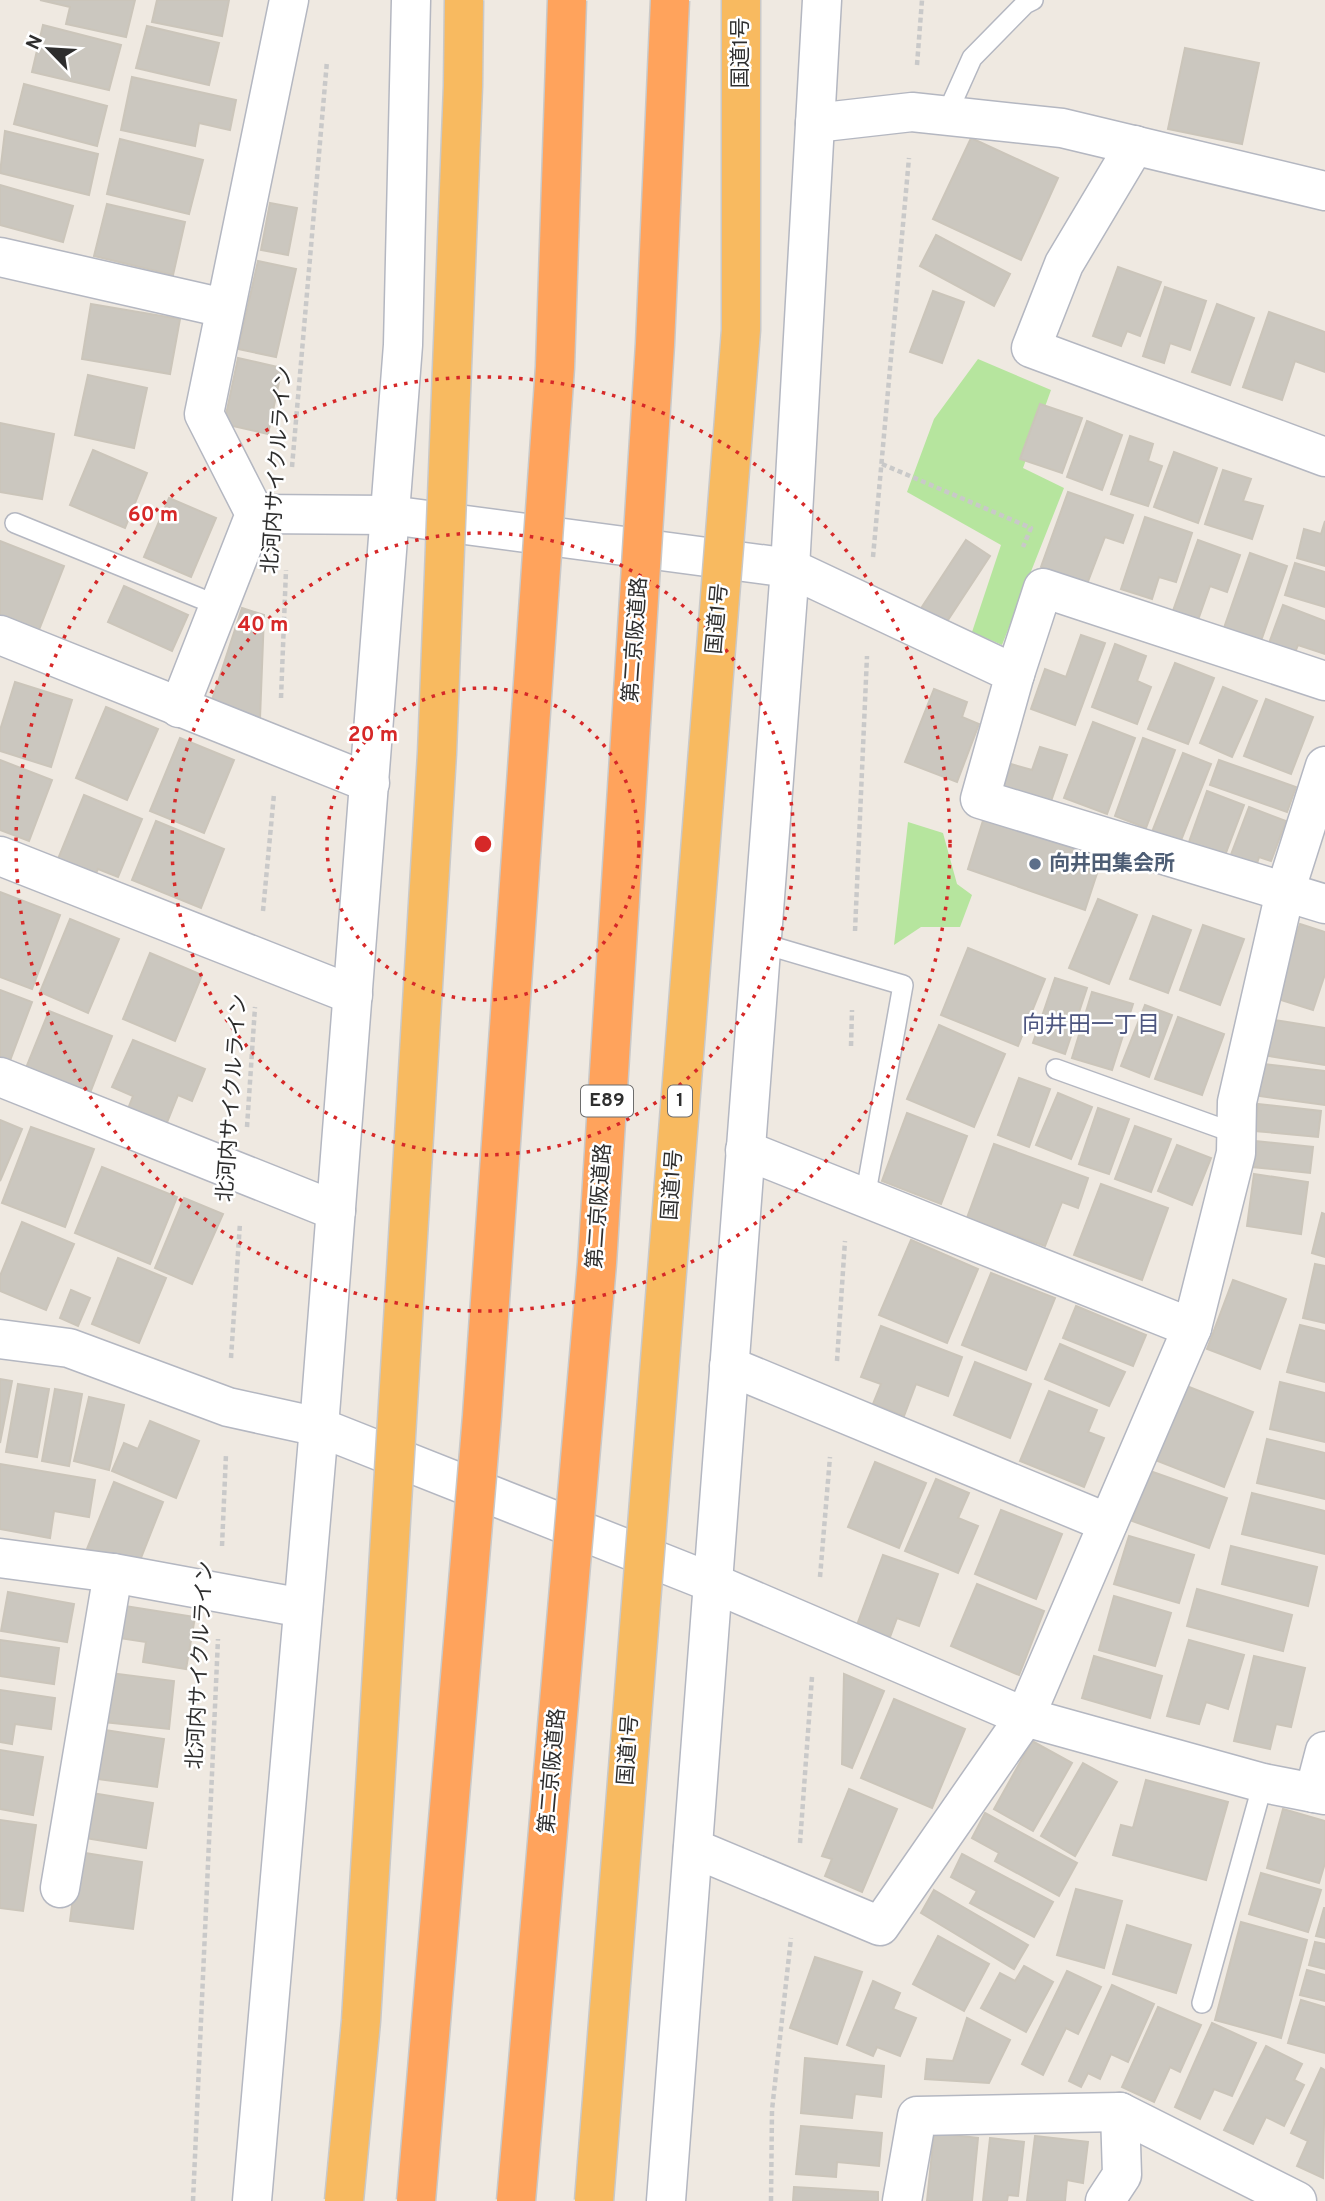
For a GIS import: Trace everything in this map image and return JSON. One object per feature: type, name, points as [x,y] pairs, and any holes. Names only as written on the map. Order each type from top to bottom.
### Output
[{"type":"highway","points":[[344,2201],[360,2021],[437,753],[464,0]]},
{"type":"highway","points":[[416,2201],[482,1416],[555,367],[567,0]]},
{"type":"highway","name":"第二京阪道路","points":[[516,2201],[597,1263],[655,344],[670,0]]},
{"type":"highway","name":"国道1号","points":[[594,2201],[741,330],[741,0]]},
{"type":"street","points":[[272,514],[204,414],[289,0]]},
{"type":"street","points":[[253,2201],[337,1211],[403,345],[411,0]]},
{"type":"street","points":[[666,2201],[790,568],[822,0]]},
{"type":"street","points":[[815,123],[912,112],[1062,128],[1325,191]]},
{"type":"street","points":[[1135,145],[1064,264],[1031,348],[1325,457]]},
{"type":"street","points":[[0,257],[224,308]]},
{"type":"street","points":[[272,514],[390,515],[790,568],[1015,674]]},
{"type":"street","points":[[179,708],[219,606],[272,514]]},
{"type":"street","points":[[1325,681],[1043,588],[979,799],[1325,904]]},
{"type":"street","points":[[0,635],[370,783]]},
{"type":"street","points":[[693,1847],[880,1926],[1025,1717],[1192,1328],[1236,1153],[1237,1102],[1284,892],[1325,766]]},
{"type":"street","points":[[0,856],[258,960],[353,995]]},
{"type":"street","points":[[0,1077],[243,1176],[337,1211]]},
{"type":"street","points":[[746,1150],[1192,1328]]},
{"type":"street","points":[[0,1339],[69,1348],[228,1407],[319,1427],[713,1583],[1025,1717],[1263,1783],[1319,1794],[1325,1751]]},
{"type":"street","points":[[729,1366],[1108,1523]]},
{"type":"street","points":[[0,1558],[113,1573],[303,1608]]},
{"type":"street","points":[[60,1888],[113,1573]]},
{"type":"street","points":[[1105,2201],[1122,2175],[1120,2112]]},
{"type":"street","points":[[902,2201],[917,2116],[1120,2112],[1297,2201]]},
{"type":"lane","points":[[946,116],[972,58],[1025,4],[1033,0]]},
{"type":"lane","points":[[15,523],[219,606]]},
{"type":"lane","points":[[761,943],[902,985],[865,1198]]},
{"type":"lane","points":[[1056,1069],[1237,1133]]},
{"type":"lane","points":[[1202,2003],[1263,1783]]},
{"type":"path","name":"北河内サイクルライン","points":[[193,2201],[228,1407],[258,960],[279,747],[272,514],[328,56]]},
{"type":"path","points":[[882,464],[1031,528],[1021,553]]},
{"type":"green space","points":[[978,359],[1051,390],[1023,468],[1064,488],[1002,645],[972,632],[1001,545],[907,492],[934,419]]},
{"type":"green space","points":[[908,822],[943,833],[957,884],[972,895],[960,927],[921,927],[894,945]]},
{"type":"building","points":[[40,0],[135,0],[126,37],[66,24],[70,7]]},
{"type":"building","points":[[157,0],[229,0],[222,36],[152,22]]},
{"type":"building","points":[[43,25],[121,45],[109,90],[32,72]]},
{"type":"building","points":[[147,26],[219,43],[209,85],[136,68]]},
{"type":"building","points":[[1185,48],[1259,63],[1242,144],[1168,129]]},
{"type":"building","points":[[132,77],[236,100],[230,130],[199,123],[195,146],[121,130]]},
{"type":"building","points":[[24,84],[107,106],[97,146],[14,124]]},
{"type":"building","points":[[5,131],[98,154],[89,195],[0,173]]},
{"type":"building","points":[[971,138],[1058,178],[1021,260],[933,219]]},
{"type":"building","points":[[120,139],[203,160],[189,214],[107,194]]},
{"type":"building","points":[[0,185],[73,206],[63,242],[0,225]]},
{"type":"building","points":[[270,203],[297,208],[288,255],[261,250]]},
{"type":"building","points":[[107,204],[185,222],[173,275],[94,256]]},
{"type":"building","points":[[936,235],[1010,274],[994,306],[920,266]]},
{"type":"building","points":[[258,261],[296,269],[276,357],[238,349]]},
{"type":"building","points":[[1118,267],[1161,282],[1140,336],[1127,331],[1121,346],[1093,336]]},
{"type":"building","points":[[1165,287],[1206,301],[1190,350],[1170,343],[1164,363],[1143,356]]},
{"type":"building","points":[[933,291],[964,302],[942,363],[910,352]]},
{"type":"building","points":[[91,304],[180,319],[170,374],[82,359]]},
{"type":"building","points":[[1217,304],[1254,318],[1230,385],[1192,372]]},
{"type":"building","points":[[1269,312],[1325,332],[1325,372],[1295,361],[1282,400],[1243,387]]},
{"type":"building","points":[[238,358],[282,368],[268,434],[224,424]]},
{"type":"building","points":[[88,375],[147,388],[134,448],[75,435]]},
{"type":"building","points":[[1040,404],[1082,418],[1062,473],[1020,459]]},
{"type":"building","points":[[1087,421],[1122,435],[1102,490],[1067,477]]},
{"type":"building","points":[[0,423],[54,434],[42,499],[0,492]]},
{"type":"building","points":[[1130,436],[1153,444],[1148,461],[1162,466],[1148,506],[1111,494]]},
{"type":"building","points":[[93,450],[147,473],[125,528],[70,505]]},
{"type":"building","points":[[1174,452],[1217,468],[1198,523],[1154,507]]},
{"type":"building","points":[[1223,470],[1251,479],[1243,501],[1263,506],[1252,539],[1205,524]]},
{"type":"building","points":[[1068,492],[1133,515],[1123,543],[1105,537],[1087,584],[1041,567]]},
{"type":"building","points":[[169,498],[216,518],[191,577],[144,557]]},
{"type":"building","points":[[1145,517],[1192,533],[1176,582],[1159,577],[1152,599],[1121,589]]},
{"type":"building","points":[[1325,521],[1325,566],[1297,558],[1304,529],[1321,534]]},
{"type":"building","points":[[966,540],[990,556],[942,629],[918,613]]},
{"type":"building","points":[[1198,540],[1240,555],[1227,592],[1210,586],[1198,620],[1173,611]]},
{"type":"building","points":[[0,541],[64,566],[37,635],[0,620]]},
{"type":"building","points":[[1250,553],[1287,566],[1261,641],[1224,628]]},
{"type":"building","points":[[1295,563],[1325,572],[1325,607],[1285,595]]},
{"type":"building","points":[[124,586],[188,615],[172,651],[108,622]]},
{"type":"building","points":[[1283,605],[1325,621],[1325,654],[1298,645],[1294,655],[1268,646]]},
{"type":"building","points":[[242,608],[264,615],[260,719],[211,703]]},
{"type":"building","points":[[1081,635],[1105,643],[1075,725],[1031,709],[1045,669],[1066,677]]},
{"type":"building","points":[[1115,644],[1146,656],[1137,681],[1151,687],[1137,724],[1092,707]]},
{"type":"building","points":[[1175,663],[1214,678],[1188,744],[1148,729]]},
{"type":"building","points":[[15,682],[72,700],[51,767],[0,751],[0,730]]},
{"type":"building","points":[[1223,687],[1257,701],[1232,757],[1200,743]]},
{"type":"building","points":[[934,689],[967,702],[962,717],[979,724],[957,782],[905,762]]},
{"type":"building","points":[[1266,699],[1313,717],[1291,774],[1244,756]]},
{"type":"building","points":[[106,707],[158,729],[127,800],[76,778]]},
{"type":"building","points":[[1093,722],[1135,738],[1107,814],[1064,798]]},
{"type":"building","points":[[180,738],[234,760],[204,833],[150,811]]},
{"type":"building","points":[[1143,738],[1175,750],[1146,828],[1115,816]]},
{"type":"building","points":[[1040,747],[1067,755],[1049,807],[1002,791],[1011,764],[1032,770]]},
{"type":"building","points":[[1183,753],[1211,764],[1180,843],[1152,832]]},
{"type":"building","points":[[0,760],[52,780],[29,841],[0,830]]},
{"type":"building","points":[[1219,760],[1296,787],[1287,812],[1210,785]]},
{"type":"building","points":[[1207,791],[1244,805],[1224,858],[1188,845]]},
{"type":"building","points":[[84,795],[142,819],[118,877],[98,869],[93,879],[56,864]]},
{"type":"building","points":[[1249,807],[1286,821],[1271,861],[1259,857],[1255,870],[1229,860]]},
{"type":"building","name":"向井田集会所","points":[[985,814],[1102,858],[1085,910],[968,869]]},
{"type":"building","points":[[156,821],[224,849],[201,908],[132,880]]},
{"type":"building","points":[[0,892],[60,915],[32,989],[0,977]]},
{"type":"building","points":[[1098,899],[1137,915],[1109,984],[1069,968]]},
{"type":"building","points":[[1153,916],[1191,930],[1168,993],[1130,979]]},
{"type":"building","points":[[70,919],[119,939],[88,1013],[40,992]]},
{"type":"building","points":[[1300,924],[1325,932],[1325,974],[1313,1010],[1275,998]]},
{"type":"building","points":[[1203,925],[1244,939],[1220,1005],[1180,990]]},
{"type":"building","points":[[968,948],[1045,979],[1018,1046],[941,1015]]},
{"type":"building","points":[[150,953],[202,975],[175,1041],[123,1019]]},
{"type":"building","points":[[1055,978],[1087,988],[1065,1054],[1033,1043]]},
{"type":"building","points":[[0,990],[32,1002],[8,1066],[0,1063]]},
{"type":"building","points":[[1092,992],[1133,1004],[1112,1070],[1072,1058]]},
{"type":"building","points":[[1145,1005],[1172,1015],[1149,1077],[1121,1066]]},
{"type":"building","points":[[49,1011],[112,1036],[90,1093],[26,1068]]},
{"type":"building","points":[[1178,1017],[1224,1034],[1202,1095],[1155,1079]]},
{"type":"building","points":[[1268,1019],[1325,1028],[1325,1065],[1263,1055]]},
{"type":"building","points":[[939,1025],[1005,1054],[974,1127],[907,1099]]},
{"type":"building","points":[[133,1040],[205,1069],[192,1101],[178,1095],[164,1130],[126,1114],[133,1096],[112,1087]]},
{"type":"building","points":[[1264,1064],[1325,1071],[1325,1105],[1259,1096]]},
{"type":"building","points":[[1019,1078],[1050,1089],[1029,1147],[998,1135]]},
{"type":"building","points":[[1058,1093],[1092,1107],[1071,1159],[1036,1145]]},
{"type":"building","points":[[1258,1104],[1321,1111],[1318,1137],[1255,1131]]},
{"type":"building","points":[[1098,1108],[1129,1119],[1109,1174],[1079,1164]]},
{"type":"building","points":[[907,1113],[967,1136],[941,1204],[882,1181]]},
{"type":"building","points":[[0,1120],[22,1129],[0,1181]]},
{"type":"building","points":[[1135,1126],[1171,1139],[1151,1192],[1115,1179]]},
{"type":"building","points":[[31,1127],[94,1149],[65,1227],[2,1203]]},
{"type":"building","points":[[1255,1141],[1313,1147],[1310,1173],[1252,1167]]},
{"type":"building","points":[[994,1144],[1088,1178],[1078,1208],[1062,1202],[1045,1246],[967,1218]]},
{"type":"building","points":[[1177,1145],[1211,1158],[1192,1205],[1158,1191]]},
{"type":"building","points":[[102,1167],[177,1197],[150,1264],[75,1233]]},
{"type":"building","points":[[1254,1174],[1308,1182],[1301,1234],[1247,1226]]},
{"type":"building","points":[[1101,1184],[1168,1208],[1142,1280],[1074,1255]]},
{"type":"building","points":[[184,1198],[223,1214],[192,1284],[155,1268]]},
{"type":"building","points":[[1322,1213],[1325,1214],[1325,1257],[1312,1253]]},
{"type":"building","points":[[22,1222],[74,1244],[46,1310],[0,1291],[0,1276]]},
{"type":"building","points":[[911,1240],[978,1269],[947,1343],[879,1315]]},
{"type":"building","points":[[118,1258],[166,1278],[139,1343],[92,1324]]},
{"type":"building","points":[[1315,1264],[1325,1266],[1325,1323],[1303,1318]]},
{"type":"building","points":[[991,1273],[1055,1298],[1026,1370],[962,1345]]},
{"type":"building","points":[[1233,1280],[1286,1299],[1260,1369],[1207,1349]]},
{"type":"building","points":[[71,1290],[90,1298],[78,1326],[60,1318]]},
{"type":"building","points":[[1076,1306],[1146,1335],[1133,1366],[1063,1338]]},
{"type":"building","points":[[1300,1325],[1325,1331],[1325,1382],[1287,1372]]},
{"type":"building","points":[[881,1326],[962,1357],[948,1396],[916,1384],[904,1416],[873,1404],[881,1384],[861,1377]]},
{"type":"building","points":[[1060,1344],[1125,1372],[1109,1406],[1045,1379]]},
{"type":"building","points":[[975,1362],[1031,1384],[1010,1438],[954,1415]]},
{"type":"building","points":[[0,1379],[12,1381],[0,1443]]},
{"type":"building","points":[[1280,1382],[1325,1393],[1325,1442],[1270,1429]]},
{"type":"building","points":[[18,1384],[49,1389],[37,1457],[6,1452]]},
{"type":"building","points":[[1184,1385],[1253,1412],[1224,1487],[1155,1460]]},
{"type":"building","points":[[55,1389],[82,1394],[69,1466],[42,1461]]},
{"type":"building","points":[[1049,1391],[1097,1410],[1088,1432],[1104,1438],[1084,1487],[1020,1461]]},
{"type":"building","points":[[89,1397],[124,1405],[109,1470],[74,1461]]},
{"type":"building","points":[[150,1421],[199,1441],[176,1498],[112,1471],[124,1443],[138,1449]]},
{"type":"building","points":[[1267,1439],[1325,1453],[1325,1499],[1257,1483]]},
{"type":"building","points":[[875,1462],[926,1483],[899,1548],[848,1527]]},
{"type":"building","points":[[0,1464],[95,1480],[89,1517],[54,1511],[50,1538],[0,1529]]},
{"type":"building","points":[[1150,1471],[1227,1498],[1209,1548],[1132,1521]]},
{"type":"building","points":[[936,1479],[969,1493],[958,1518],[978,1526],[958,1573],[905,1551]]},
{"type":"building","points":[[114,1482],[163,1502],[137,1568],[87,1549]]},
{"type":"building","points":[[1252,1493],[1325,1511],[1325,1554],[1242,1534]]},
{"type":"building","points":[[1001,1510],[1062,1534],[1036,1599],[975,1574]]},
{"type":"building","points":[[1129,1536],[1194,1555],[1179,1603],[1114,1584]]},
{"type":"building","points":[[1231,1546],[1317,1567],[1308,1606],[1222,1584]]},
{"type":"building","points":[[883,1555],[938,1574],[919,1626],[897,1618],[890,1637],[857,1625]]},
{"type":"building","points":[[977,1584],[1044,1611],[1019,1675],[951,1646]]},
{"type":"building","points":[[1197,1589],[1292,1615],[1283,1651],[1187,1626]]},
{"type":"building","points":[[8,1592],[74,1604],[67,1642],[1,1631]]},
{"type":"building","points":[[1114,1596],[1171,1613],[1155,1666],[1099,1650]]},
{"type":"building","points":[[125,1606],[195,1617],[186,1669],[143,1662],[146,1642],[119,1638]]},
{"type":"building","points":[[0,1640],[59,1648],[54,1684],[0,1676]]},
{"type":"building","points":[[1189,1640],[1244,1655],[1228,1709],[1206,1702],[1199,1724],[1167,1716]]},
{"type":"building","points":[[1094,1656],[1162,1676],[1150,1718],[1082,1698]]},
{"type":"building","points":[[1254,1656],[1305,1668],[1291,1727],[1276,1724],[1270,1749],[1234,1741]]},
{"type":"building","points":[[110,1673],[174,1681],[169,1729],[104,1722]]},
{"type":"building","points":[[844,1674],[884,1691],[852,1768],[842,1764]]},
{"type":"building","points":[[0,1690],[55,1698],[51,1729],[15,1724],[12,1744],[0,1742]]},
{"type":"building","points":[[894,1699],[965,1729],[932,1808],[861,1778]]},
{"type":"building","points":[[105,1730],[164,1739],[157,1787],[97,1779]]},
{"type":"building","points":[[1032,1741],[1072,1763],[1033,1831],[994,1809]]},
{"type":"building","points":[[0,1750],[43,1757],[33,1815],[0,1809]]},
{"type":"building","points":[[1083,1763],[1117,1782],[1075,1856],[1041,1836]]},
{"type":"building","points":[[1146,1780],[1228,1802],[1206,1880],[1113,1855],[1121,1825],[1133,1828]]},
{"type":"building","points":[[849,1789],[897,1809],[862,1892],[825,1876],[832,1859],[822,1856]]},
{"type":"building","points":[[92,1793],[153,1803],[146,1848],[85,1838]]},
{"type":"building","points":[[1283,1809],[1325,1821],[1325,1863],[1319,1883],[1267,1868]]},
{"type":"building","points":[[985,1813],[1077,1863],[1059,1896],[995,1861],[999,1853],[972,1838]]},
{"type":"building","points":[[0,1820],[36,1825],[23,1911],[0,1908]]},
{"type":"building","points":[[79,1852],[142,1862],[133,1929],[70,1921]]},
{"type":"building","points":[[962,1854],[1053,1902],[1034,1937],[970,1903],[977,1891],[951,1877]]},
{"type":"building","points":[[1261,1873],[1321,1890],[1308,1932],[1249,1914]]},
{"type":"building","points":[[1076,1889],[1122,1901],[1104,1968],[1057,1955]]},
{"type":"building","points":[[934,1890],[1028,1945],[1014,1969],[921,1913]]},
{"type":"building","points":[[1325,1908],[1325,1938],[1316,1936]]},
{"type":"building","points":[[1241,1922],[1307,1940],[1281,2038],[1215,2020]]},
{"type":"building","points":[[1127,1925],[1191,1945],[1176,1993],[1113,1974]]},
{"type":"building","points":[[938,1936],[989,1964],[964,2011],[913,1984]]},
{"type":"building","points":[[1315,1942],[1325,1944],[1325,1969],[1309,1965]]},
{"type":"building","points":[[815,1957],[862,1972],[837,2044],[790,2028]]},
{"type":"building","points":[[1024,1966],[1053,1982],[1026,2032],[981,2008],[1000,1973],[1015,1981]]},
{"type":"building","points":[[1307,1970],[1325,1975],[1325,2001],[1300,1995]]},
{"type":"building","points":[[1067,1971],[1101,1987],[1078,2034],[1066,2028],[1043,2075],[1022,2064]]},
{"type":"building","points":[[873,1981],[900,1993],[893,2009],[916,2018],[900,2056],[877,2047],[873,2056],[847,2045]]},
{"type":"building","points":[[1112,1985],[1154,2004],[1128,2062],[1111,2054],[1100,2079],[1088,2073],[1081,2087],[1069,2081]]},
{"type":"building","points":[[1301,2000],[1325,2007],[1325,2053],[1288,2043]]},
{"type":"building","points":[[1158,2007],[1201,2025],[1180,2072],[1170,2067],[1154,2102],[1122,2087]]},
{"type":"building","points":[[967,2018],[1010,2040],[989,2083],[925,2079],[927,2059],[953,2061]]},
{"type":"building","points":[[1212,2023],[1256,2043],[1232,2096],[1214,2089],[1200,2119],[1175,2107]]},
{"type":"building","points":[[1266,2046],[1302,2064],[1294,2080],[1304,2085],[1284,2126],[1266,2117],[1253,2144],[1224,2130]]},
{"type":"building","points":[[805,2058],[884,2066],[881,2097],[855,2094],[852,2118],[801,2113]]},
{"type":"building","points":[[1321,2068],[1325,2070],[1323,2178],[1297,2166],[1308,2141],[1291,2133]]},
{"type":"building","points":[[801,2126],[882,2133],[879,2166],[837,2162],[836,2177],[796,2174]]},
{"type":"building","points":[[934,2133],[978,2138],[972,2201],[927,2201]]},
{"type":"building","points":[[1035,2136],[1088,2142],[1083,2183],[1067,2180],[1065,2201],[1027,2201]]},
{"type":"building","points":[[990,2138],[1024,2142],[1018,2196],[1008,2195],[1007,2201],[983,2201]]},
{"type":"building","points":[[794,2187],[878,2192],[878,2201],[793,2201]]},
{"type":"place","name":"向井田集会所","points":[[1035,864]]},
{"type":"district","name":"向井田一丁目","points":[[1091,1026]]}]
